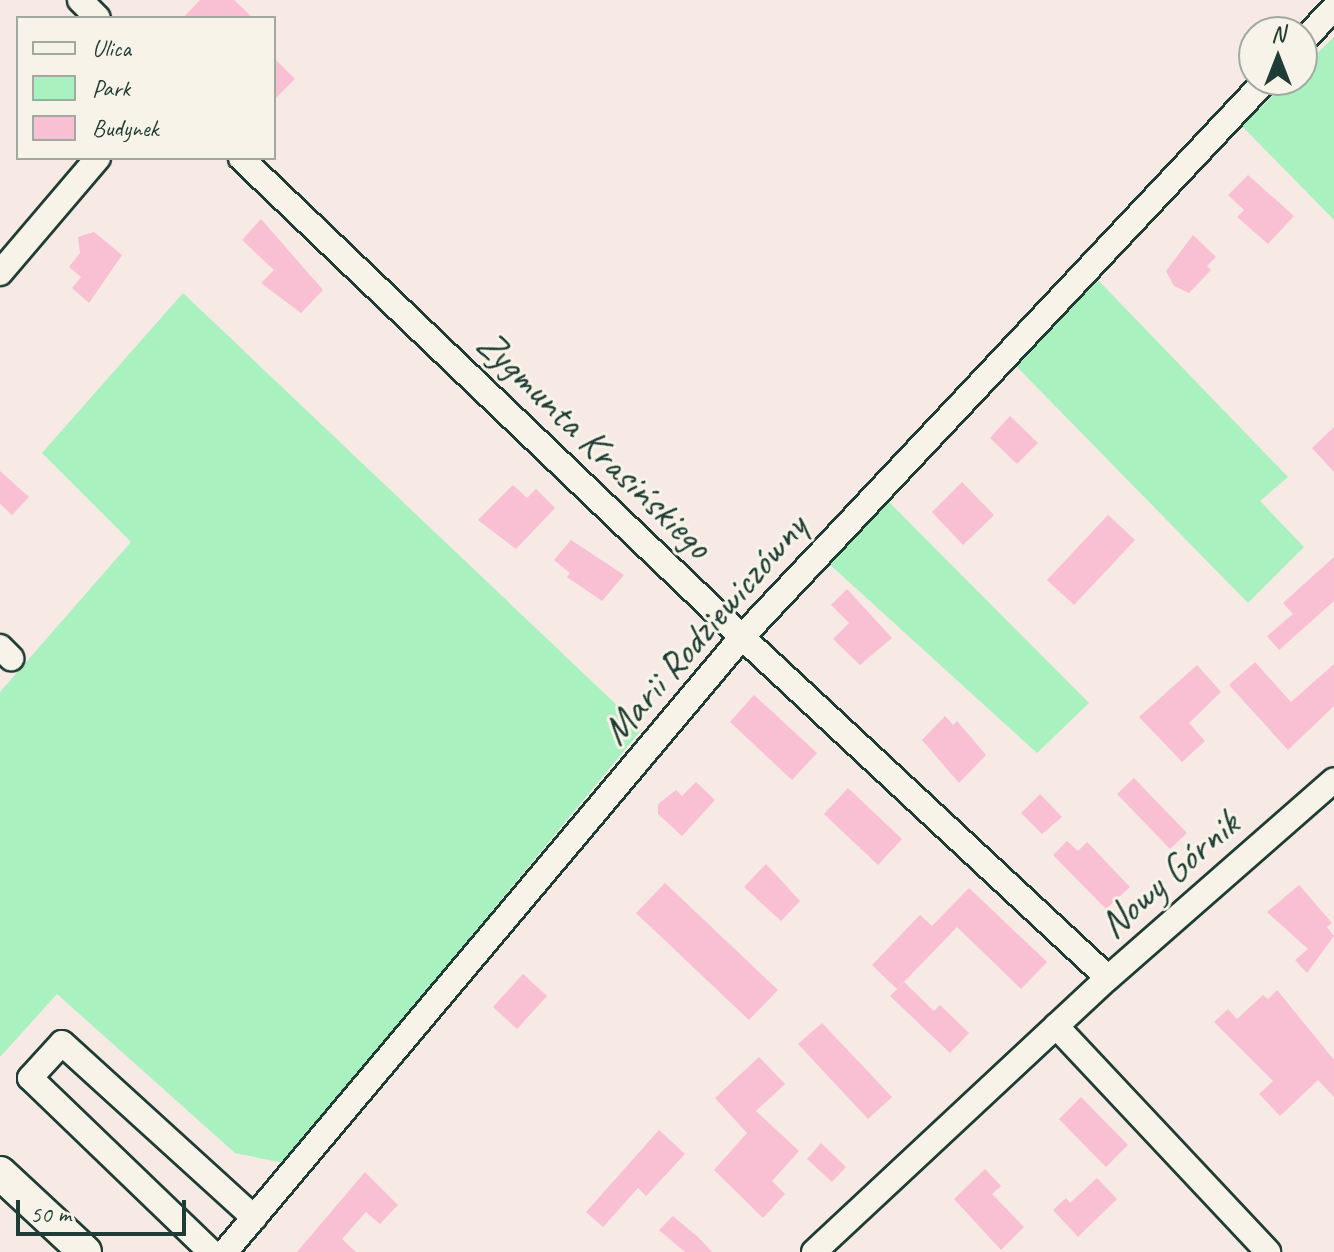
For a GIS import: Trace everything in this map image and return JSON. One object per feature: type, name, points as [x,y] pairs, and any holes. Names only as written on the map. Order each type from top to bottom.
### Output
[{"type":"main road","points":[[0,1173],[85,1252]]},
{"type":"street","points":[[80,0],[96,16]]},
{"type":"street","points":[[1318,25],[1334,8]]},
{"type":"street","name":"Marii Rodziewiczówny","points":[[225,1252],[742,637],[1251,96]]},
{"type":"street","points":[[0,273],[96,160]]},
{"type":"street","name":"Zygmunta Krasińskiego","points":[[243,160],[742,637],[1108,978]]},
{"type":"street","name":"Nowy Górnik","points":[[814,1252],[1108,978],[1334,780]]},
{"type":"street","points":[[1056,1026],[1268,1252]]},
{"type":"street","points":[[211,1252],[30,1078],[62,1043],[254,1218]]},
{"type":"green space","points":[[1334,37],[1334,220],[1242,126],[1273,96],[1318,96],[1318,52]]},
{"type":"green space","points":[[1096,278],[1288,477],[1260,501],[1304,547],[1248,603],[1013,363]]},
{"type":"green space","points":[[183,293],[642,729],[284,1163],[235,1153],[57,994],[0,1057],[0,692],[131,542],[42,453]]},
{"type":"green space","points":[[886,499],[1089,703],[1037,753],[827,562]]},
{"type":"building","points":[[200,0],[234,0],[251,16],[185,16]]},
{"type":"building","points":[[276,60],[295,79],[276,98]]},
{"type":"building","points":[[1248,175],[1294,216],[1268,244],[1237,217],[1244,210],[1228,195]]},
{"type":"building","points":[[261,219],[323,290],[301,313],[261,283],[274,270],[242,240]]},
{"type":"building","points":[[94,232],[122,255],[89,303],[72,288],[81,277],[69,267],[80,253],[78,237]]},
{"type":"building","points":[[1193,235],[1216,257],[1207,266],[1211,270],[1189,293],[1174,286],[1166,271]]},
{"type":"building","points":[[1010,416],[1038,443],[1017,464],[990,438]]},
{"type":"building","points":[[1334,427],[1334,472],[1312,448]]},
{"type":"building","points":[[0,471],[29,497],[12,515],[0,504]]},
{"type":"building","points":[[962,482],[994,515],[963,545],[932,512]]},
{"type":"building","points":[[513,485],[527,498],[536,489],[555,508],[516,549],[478,520]]},
{"type":"building","points":[[1108,515],[1135,540],[1074,605],[1047,580]]},
{"type":"building","points":[[571,540],[624,575],[602,601],[567,577],[570,573],[554,560]]},
{"type":"building","points":[[1334,557],[1334,601],[1279,650],[1267,636],[1293,614],[1283,603]]},
{"type":"building","points":[[847,589],[892,638],[860,665],[833,639],[849,623],[831,605]]},
{"type":"building","points":[[1255,662],[1291,702],[1334,664],[1334,706],[1288,750],[1229,685]]},
{"type":"building","points":[[1197,665],[1221,692],[1189,723],[1205,741],[1182,762],[1139,717]]},
{"type":"building","points":[[754,695],[817,753],[792,780],[730,722]]},
{"type":"building","points":[[945,716],[953,725],[957,721],[986,755],[959,783],[922,740]]},
{"type":"building","points":[[1134,778],[1187,833],[1170,849],[1117,794]]},
{"type":"building","points":[[696,782],[715,800],[682,836],[658,814],[658,804],[676,790],[682,796]]},
{"type":"building","points":[[848,788],[902,839],[878,865],[824,814]]},
{"type":"building","points":[[1040,794],[1062,817],[1042,834],[1021,813]]},
{"type":"building","points":[[1067,841],[1078,851],[1087,842],[1130,887],[1106,909],[1053,855]]},
{"type":"building","points":[[766,864],[800,901],[781,921],[744,887]]},
{"type":"building","points":[[665,883],[778,990],[749,1020],[636,913]]},
{"type":"building","points":[[1299,885],[1332,923],[1327,927],[1334,936],[1307,973],[1295,960],[1308,949],[1267,912]]},
{"type":"building","points":[[969,888],[1047,962],[1021,989],[957,927],[897,989],[872,965],[920,915],[932,926]]},
{"type":"building","points":[[523,974],[547,996],[517,1029],[493,1007]]},
{"type":"building","points":[[904,982],[934,1011],[940,1005],[969,1033],[950,1053],[890,996]]},
{"type":"building","points":[[1277,990],[1334,1060],[1334,1097],[1318,1080],[1280,1116],[1259,1094],[1273,1081],[1214,1022],[1228,1009],[1237,1019],[1263,995],[1268,999]]},
{"type":"building","points":[[822,1023],[892,1097],[868,1119],[798,1044]]},
{"type":"building","points":[[759,1057],[785,1084],[756,1111],[799,1151],[772,1181],[785,1194],[763,1218],[714,1170],[747,1133],[715,1098]]},
{"type":"building","points":[[1081,1097],[1128,1145],[1106,1167],[1059,1119]]},
{"type":"building","points":[[659,1130],[685,1154],[646,1196],[638,1188],[603,1227],[586,1212]]},
{"type":"building","points":[[821,1143],[846,1167],[832,1182],[807,1159]]},
{"type":"building","points":[[985,1169],[1001,1186],[992,1194],[1024,1227],[1001,1250],[954,1199]]},
{"type":"building","points":[[365,1172],[398,1205],[380,1224],[366,1212],[342,1239],[356,1252],[297,1252]]},
{"type":"building","points":[[1097,1178],[1117,1199],[1078,1237],[1053,1210],[1066,1198],[1070,1203]]},
{"type":"building","points":[[673,1216],[712,1252],[685,1252],[659,1230]]}]
